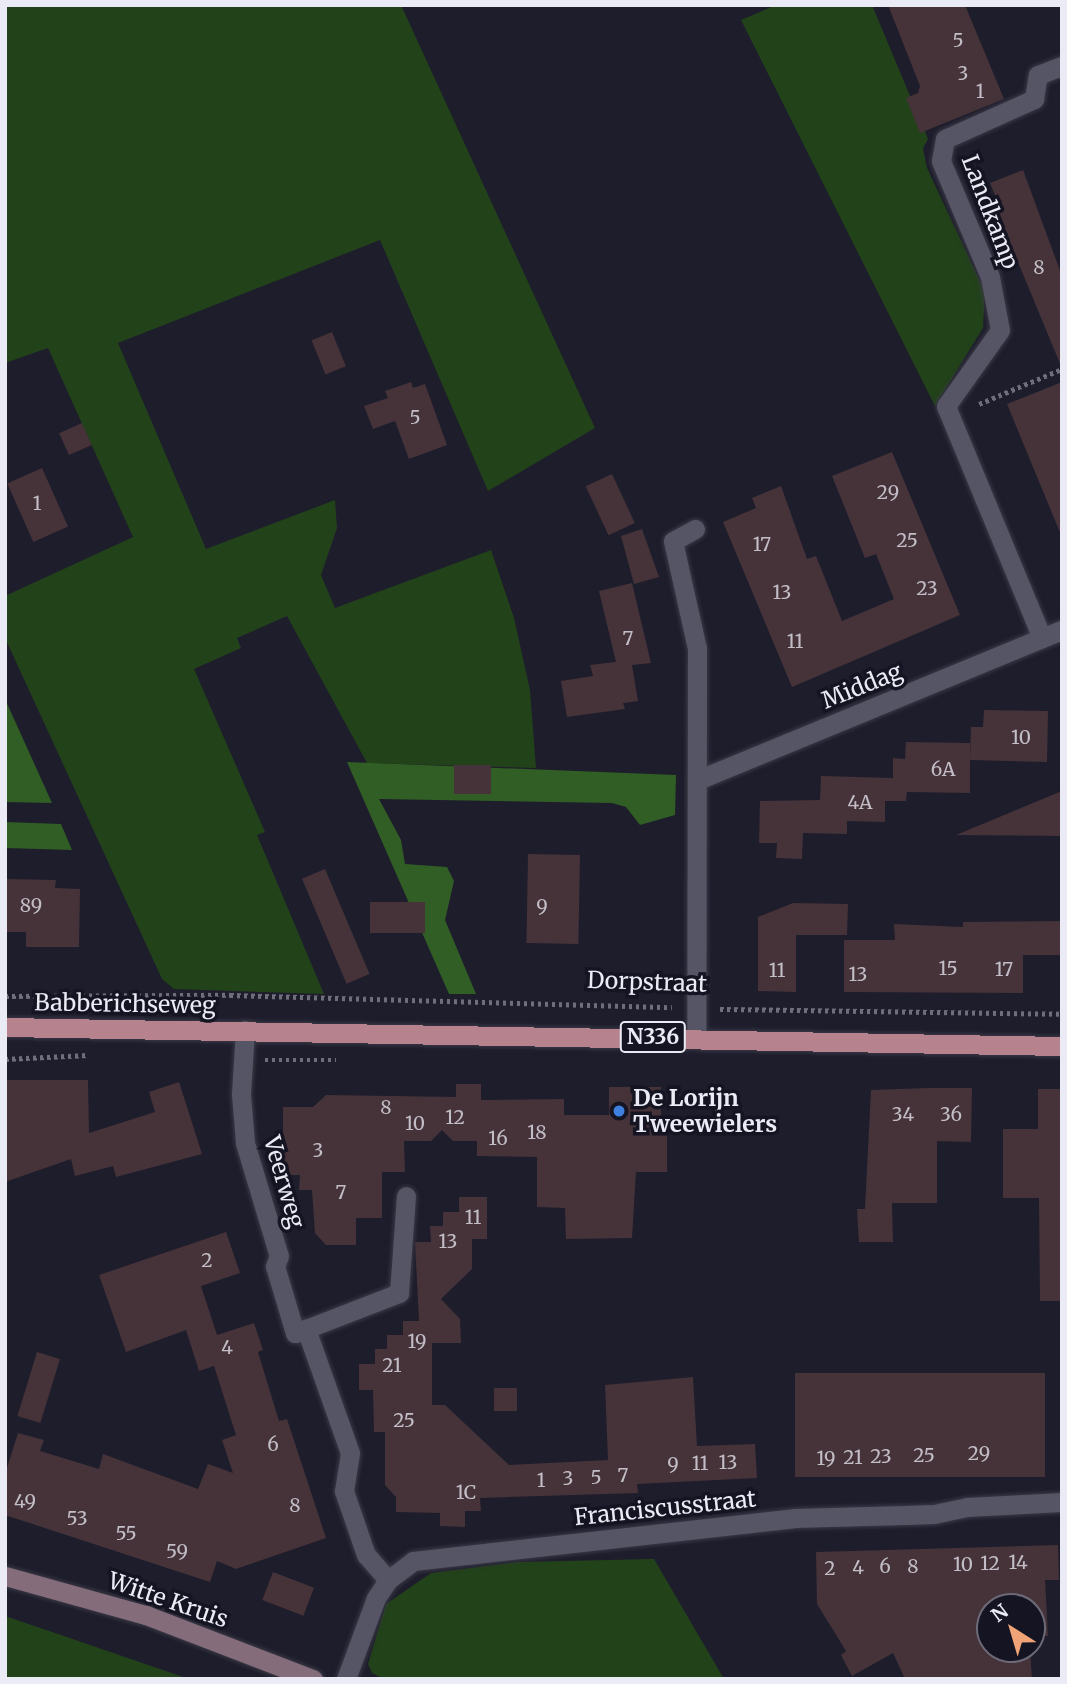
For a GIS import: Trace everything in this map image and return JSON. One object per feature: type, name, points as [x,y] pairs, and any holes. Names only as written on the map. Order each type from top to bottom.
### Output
[{"type":"main road","name":"Babberichseweg","points":[[5,1027],[245,1030]]},
{"type":"main road","name":"N336","points":[[245,1030],[1062,1046]]},
{"type":"main road","name":"Witte Kruis","points":[[5,1576],[146,1615],[313,1679]]},
{"type":"street","name":"Landkamp","points":[[951,423],[946,406],[1000,330],[990,277],[941,161],[945,139],[1034,99],[1038,75],[1062,66]]},
{"type":"street","points":[[951,423],[1042,638]]},
{"type":"street","points":[[695,529],[673,541],[698,648],[700,779],[695,1038]]},
{"type":"street","name":"Middag","points":[[700,779],[1062,630]]},
{"type":"street","name":"Veerweg","points":[[245,1030],[241,1094],[245,1143],[275,1237],[279,1256],[275,1266],[295,1333],[306,1329],[350,1453],[344,1491],[366,1555],[388,1580]]},
{"type":"street","points":[[306,1329],[399,1293],[406,1196]]},
{"type":"street","name":"Franciscusstraat","points":[[346,1679],[376,1598],[388,1580],[413,1561],[794,1518],[934,1514],[967,1507],[1062,1503]]},
{"type":"path","points":[[951,423],[1062,369]]},
{"type":"path","name":"Dorpstraat","points":[[230,995],[696,1008],[1062,1014]]},
{"type":"path","name":"Babberichseweg","points":[[5,996],[230,995]]},
{"type":"green space","points":[[5,5],[401,5],[595,428],[488,491],[380,240],[118,343],[206,549],[335,500],[337,528],[321,575],[335,608],[491,550],[514,618],[530,690],[536,768],[367,763],[287,616],[237,638],[241,648],[194,669],[265,832],[257,835],[324,994],[174,989],[162,979],[5,638],[5,596],[133,537],[48,348],[5,363]]},
{"type":"green space","points":[[776,5],[872,5],[928,139],[923,148],[927,168],[985,292],[983,328],[935,406],[741,20]]},
{"type":"green space","points":[[5,699],[52,803],[5,802]]},
{"type":"green space","points":[[347,762],[676,775],[675,815],[640,825],[626,807],[612,803],[379,799],[401,840],[405,864],[447,867],[454,881],[445,920],[476,994],[449,994]]},
{"type":"green space","points":[[5,822],[61,824],[72,850],[5,848]]},
{"type":"green space","points":[[654,1559],[724,1679],[384,1679],[372,1673],[368,1664],[386,1604],[431,1573],[518,1562]]},
{"type":"green space","points":[[5,1616],[58,1634],[189,1679],[5,1679]]},
{"type":"building","points":[[888,5],[965,5],[1004,99],[920,133],[906,98],[918,93],[920,86]]},
{"type":"building","points":[[1023,170],[1062,276],[1061,366],[996,209],[1000,207],[990,183]]},
{"type":"building","points":[[332,332],[346,366],[325,375],[312,340]]},
{"type":"building","points":[[411,382],[413,388],[425,384],[447,445],[409,459],[395,421],[373,429],[364,406],[388,398],[385,391]]},
{"type":"building","points":[[1062,382],[1062,535],[1061,535],[1007,404]]},
{"type":"building","points":[[82,423],[92,445],[69,455],[59,433]]},
{"type":"building","points":[[892,452],[960,615],[792,687],[723,522],[756,508],[752,498],[781,486],[807,559],[816,556],[842,621],[894,599],[876,554],[865,558],[832,476]]},
{"type":"building","points":[[42,468],[68,526],[33,542],[7,483]]},
{"type":"building","points":[[612,474],[635,523],[609,535],[586,486]]},
{"type":"building","points":[[642,529],[659,577],[634,584],[621,536]]},
{"type":"building","points":[[632,583],[651,663],[632,665],[638,701],[623,703],[625,709],[567,717],[561,681],[593,676],[590,665],[616,662],[599,591]]},
{"type":"building","points":[[984,710],[1048,711],[1047,762],[970,760],[971,727],[983,727]]},
{"type":"building","points":[[906,742],[970,743],[970,793],[907,792],[906,801],[885,801],[885,822],[847,821],[847,834],[803,833],[802,859],[776,858],[777,843],[759,843],[760,801],[820,800],[821,776],[893,778],[893,758],[905,759]]},
{"type":"building","points":[[454,765],[491,765],[491,794],[454,794]]},
{"type":"building","points":[[1062,791],[1062,836],[956,835]]},
{"type":"building","points":[[528,854],[580,855],[578,944],[526,943]]},
{"type":"building","points":[[325,869],[370,974],[347,984],[302,879]]},
{"type":"building","points":[[5,879],[56,880],[55,888],[80,889],[79,947],[26,947],[26,932],[5,932]]},
{"type":"building","points":[[370,902],[425,902],[425,933],[370,933]]},
{"type":"building","points":[[793,903],[848,904],[847,935],[796,935],[796,992],[758,991],[758,917]]},
{"type":"building","points":[[1062,921],[1062,955],[1023,955],[1023,993],[844,992],[844,940],[895,940],[894,924],[963,927],[963,922]]},
{"type":"building","points":[[5,1080],[88,1080],[89,1133],[155,1112],[149,1092],[179,1082],[202,1154],[116,1177],[113,1166],[75,1176],[71,1159],[5,1182]]},
{"type":"building","points":[[456,1084],[481,1084],[481,1100],[564,1099],[564,1115],[609,1115],[609,1087],[661,1087],[661,1123],[667,1123],[667,1172],[636,1172],[632,1238],[566,1239],[565,1208],[537,1207],[537,1157],[477,1156],[477,1141],[453,1141],[442,1130],[431,1141],[404,1141],[405,1172],[382,1172],[382,1218],[356,1218],[356,1245],[326,1245],[315,1233],[312,1190],[299,1190],[300,1175],[283,1175],[283,1107],[313,1107],[326,1095],[456,1097]]},
{"type":"building","points":[[972,1088],[971,1142],[937,1141],[937,1203],[892,1203],[893,1242],[859,1242],[857,1209],[865,1209],[871,1090]]},
{"type":"building","points":[[1038,1089],[1062,1089],[1062,1301],[1040,1301],[1039,1198],[1003,1198],[1003,1129],[1038,1129]]},
{"type":"building","points":[[459,1197],[487,1197],[487,1239],[472,1239],[472,1269],[441,1299],[460,1319],[461,1343],[432,1343],[432,1405],[445,1405],[509,1465],[608,1460],[605,1385],[693,1377],[697,1446],[755,1444],[757,1478],[637,1484],[638,1493],[480,1498],[481,1511],[465,1511],[465,1527],[440,1526],[440,1513],[396,1512],[396,1497],[385,1485],[385,1432],[374,1432],[373,1390],[359,1390],[359,1364],[375,1364],[375,1349],[387,1349],[387,1335],[403,1335],[403,1321],[419,1321],[415,1242],[431,1242],[430,1226],[443,1226],[443,1212],[459,1212]]},
{"type":"building","points":[[226,1232],[240,1273],[201,1286],[217,1335],[254,1323],[263,1350],[258,1352],[279,1421],[287,1419],[326,1538],[236,1569],[217,1561],[210,1582],[5,1515],[5,1474],[18,1433],[44,1440],[40,1451],[99,1469],[103,1454],[198,1489],[208,1464],[233,1473],[222,1440],[236,1435],[214,1366],[199,1371],[186,1330],[126,1352],[99,1275]]},
{"type":"building","points":[[37,1352],[60,1359],[40,1423],[17,1416]]},
{"type":"building","points":[[795,1373],[1045,1373],[1045,1477],[795,1477]]},
{"type":"building","points":[[494,1388],[517,1388],[517,1411],[494,1411]]},
{"type":"building","points":[[1058,1545],[1059,1580],[1045,1580],[1046,1593],[976,1593],[976,1663],[1031,1663],[1032,1679],[905,1679],[893,1653],[852,1676],[841,1655],[846,1651],[817,1604],[816,1552]]},
{"type":"building","points":[[273,1572],[314,1588],[303,1616],[262,1600]]},
{"type":"building","points":[[1046,1599],[1048,1636],[1046,1636]]},
{"type":"place","name":"De Lorijn Tweewielers","points":[[619,1111]]}]
